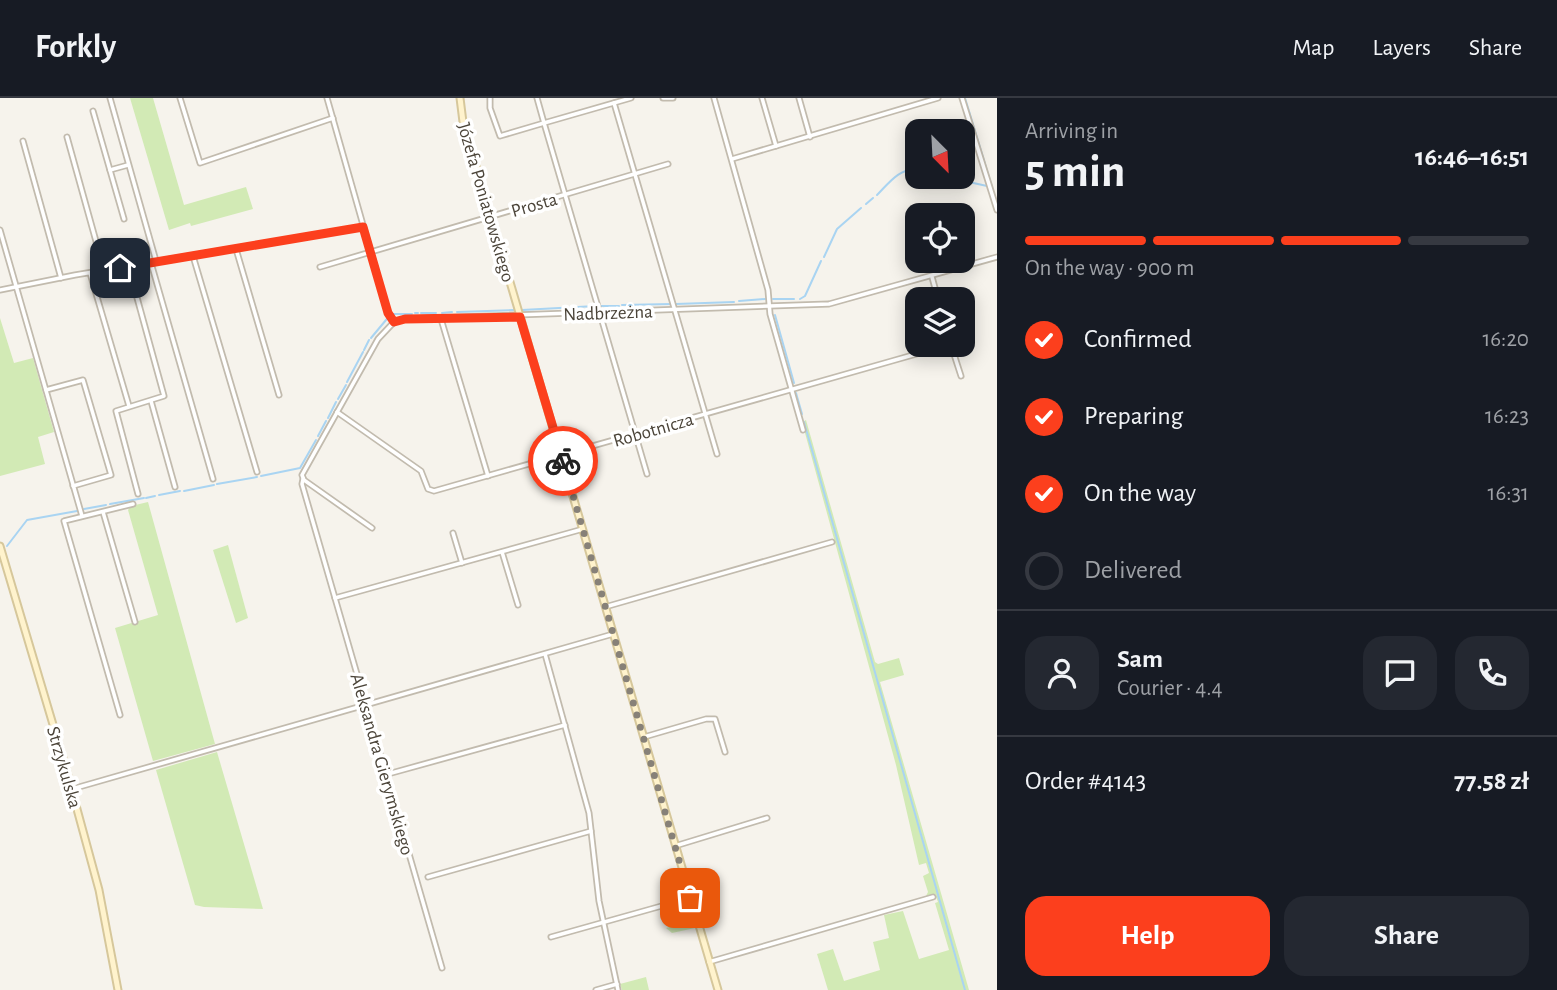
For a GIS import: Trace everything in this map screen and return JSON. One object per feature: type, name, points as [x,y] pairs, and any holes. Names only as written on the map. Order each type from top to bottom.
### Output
[{"type":"street","points":[[110,98],[213,479]]},
{"type":"street","points":[[180,98],[200,163],[333,118]]},
{"type":"street","points":[[327,98],[389,315],[394,322],[378,339],[303,478],[372,528]]},
{"type":"street","name":"Józefa Poniatowskiego","points":[[460,98],[461,115],[718,990]]},
{"type":"street","points":[[490,98],[490,108],[500,136],[631,98]]},
{"type":"street","points":[[537,98],[647,474]]},
{"type":"street","points":[[663,98],[673,98]]},
{"type":"street","points":[[714,98],[768,290],[769,305],[803,430]]},
{"type":"street","points":[[762,98],[776,146]]},
{"type":"street","points":[[800,98],[810,137]]},
{"type":"street","points":[[732,159],[938,98]]},
{"type":"street","points":[[962,98],[997,210]]},
{"type":"street","points":[[614,103],[718,454]]},
{"type":"street","points":[[93,111],[124,219]]},
{"type":"street","points":[[67,138],[104,270]]},
{"type":"street","points":[[23,141],[61,278]]},
{"type":"street","name":"Prosta","points":[[320,267],[668,164]]},
{"type":"street","points":[[110,170],[129,165]]},
{"type":"street","points":[[0,290],[363,227]]},
{"type":"street","points":[[0,230],[82,516]]},
{"type":"street","points":[[236,249],[279,395]]},
{"type":"street","points":[[193,256],[257,472]]},
{"type":"street","name":"Nadbrzeżna","points":[[394,322],[405,319],[829,304],[997,257]]},
{"type":"street","points":[[90,273],[129,406]]},
{"type":"street","points":[[932,276],[935,287]]},
{"type":"street","points":[[136,295],[164,392],[164,396],[116,411],[138,494]]},
{"type":"street","points":[[441,319],[488,476]]},
{"type":"street","name":"Robotnicza","points":[[337,412],[421,471],[428,489],[433,491],[908,357]]},
{"type":"street","points":[[954,357],[961,376]]},
{"type":"street","points":[[46,390],[83,380],[111,475],[73,486]]},
{"type":"street","points":[[151,401],[175,487]]},
{"type":"street","name":"Aleksandra Gierymskiego","points":[[303,478],[302,484],[442,968]]},
{"type":"street","points":[[120,715],[64,521],[133,504]]},
{"type":"street","points":[[103,512],[135,622]]},
{"type":"street","points":[[335,598],[583,529]]},
{"type":"street","points":[[453,533],[462,563]]},
{"type":"street","points":[[606,607],[832,542]]},
{"type":"street","name":"Strzykulska","points":[[0,546],[72,789],[105,914],[118,990]]},
{"type":"street","points":[[502,552],[518,605]]},
{"type":"street","points":[[72,789],[613,634]]},
{"type":"street","points":[[545,654],[588,807],[604,923],[618,990]]},
{"type":"street","points":[[644,737],[706,719],[715,719],[725,752]]},
{"type":"street","points":[[387,774],[565,725]]},
{"type":"street","points":[[675,846],[767,818]]},
{"type":"street","points":[[428,877],[591,831]]},
{"type":"street","points":[[709,962],[933,897]]},
{"type":"street","points":[[551,937],[690,898]]},
{"type":"street","points":[[596,990],[617,984]]},
{"type":"green space","points":[[130,98],[153,98],[184,205],[246,187],[253,209],[169,230]]},
{"type":"green space","points":[[0,318],[14,363],[33,358],[54,432],[38,437],[45,464],[0,476]]},
{"type":"green space","points":[[806,420],[875,662],[878,664],[899,658],[904,675],[880,682],[969,990],[828,990],[817,954],[833,949],[844,981],[880,970],[873,942],[889,938],[884,915],[903,911],[919,959],[949,950],[935,903],[938,902],[935,894],[926,896],[928,892],[923,876],[929,873],[926,863],[919,865],[896,765],[802,422]]},
{"type":"green space","points":[[148,502],[215,744],[153,761],[115,628],[158,615],[128,510],[131,506]]},
{"type":"green space","points":[[228,545],[248,618],[236,623],[213,550]]},
{"type":"green space","points":[[217,752],[263,909],[195,905],[156,770]]},
{"type":"green space","points":[[693,921],[695,928],[672,933],[666,928]]},
{"type":"green space","points":[[646,977],[649,990],[622,990],[620,984]]},
{"type":"waterway","points":[[965,98],[992,187]]},
{"type":"waterway","points":[[877,195],[890,181],[905,171]]},
{"type":"waterway","points":[[975,183],[987,186]]},
{"type":"waterway","points":[[866,204],[873,198]]},
{"type":"waterway","points":[[824,257],[837,229],[861,208]]},
{"type":"waterway","points":[[800,299],[805,296],[821,261]]},
{"type":"waterway","points":[[739,301],[765,299]]},
{"type":"waterway","points":[[773,299],[794,299]]},
{"type":"waterway","points":[[676,304],[734,302]]},
{"type":"waterway","points":[[622,305],[672,304]]},
{"type":"waterway","points":[[522,310],[596,306]]},
{"type":"waterway","points":[[600,306],[619,306]]},
{"type":"waterway","points":[[457,312],[514,310]]},
{"type":"waterway","points":[[442,313],[452,312]]},
{"type":"waterway","points":[[421,313],[436,313]]},
{"type":"waterway","points":[[371,338],[391,314],[412,314]]},
{"type":"waterway","points":[[775,315],[794,383]]},
{"type":"waterway","points":[[364,350],[369,340]]},
{"type":"waterway","points":[[347,382],[363,352]]},
{"type":"waterway","points":[[338,399],[346,385]]},
{"type":"waterway","points":[[796,393],[802,414]]},
{"type":"waterway","points":[[328,418],[336,402]]},
{"type":"waterway","points":[[318,436],[326,421]]},
{"type":"waterway","points":[[804,422],[965,990]]},
{"type":"waterway","points":[[261,476],[300,468],[316,440]]},
{"type":"waterway","points":[[217,484],[257,477]]},
{"type":"waterway","points":[[184,491],[214,485]]},
{"type":"waterway","points":[[159,495],[180,491]]},
{"type":"waterway","points":[[146,498],[155,496]]},
{"type":"waterway","points":[[110,504],[144,498]]},
{"type":"waterway","points":[[84,509],[106,505]]},
{"type":"waterway","points":[[7,546],[27,520],[77,511]]},
{"type":"way so far","points":[[563,461],[690,898]]},
{"type":"route","points":[[120,268],[363,227],[388,313],[394,322],[405,319],[520,317],[563,461]]}]
